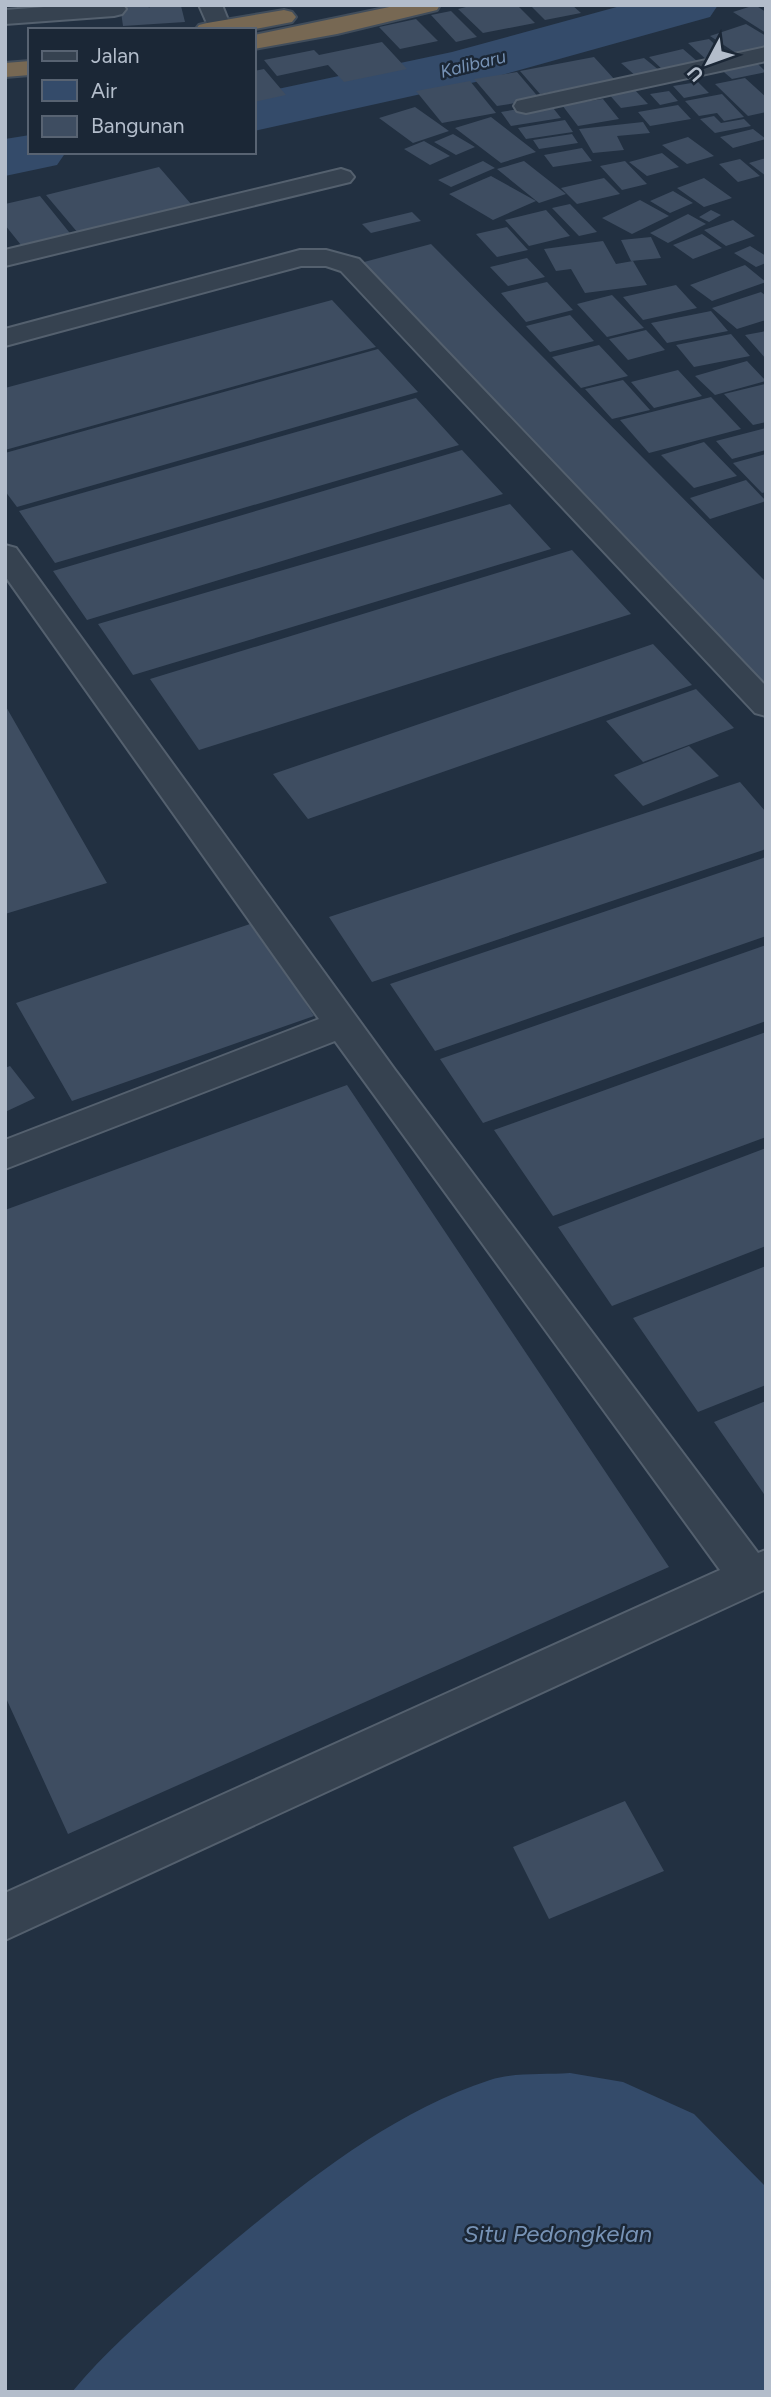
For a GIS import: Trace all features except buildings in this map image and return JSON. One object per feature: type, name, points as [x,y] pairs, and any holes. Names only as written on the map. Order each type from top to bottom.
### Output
[{"type":"highway","points":[[219,28],[345,5]]},
{"type":"highway","points":[[256,42],[337,27],[429,5]]},
{"type":"highway","points":[[5,50],[28,48]]},
{"type":"highway","points":[[5,70],[28,68]]},
{"type":"street","points":[[210,5],[214,28]]},
{"type":"street","points":[[5,17],[115,15]]},
{"type":"street","points":[[526,106],[766,54]]},
{"type":"street","points":[[5,258],[341,177]]},
{"type":"street","points":[[5,338],[300,258],[326,257],[340,260],[350,265],[766,706]]},
{"type":"street","points":[[5,554],[342,1024],[758,1573],[6,1914]]},
{"type":"street","points":[[5,1156],[342,1024]]},
{"type":"water","name":"Situ Pedongkelan","points":[[570,2073],[623,2082],[694,2114],[766,2187],[766,2392],[72,2392],[118,2343],[203,2267],[303,2185],[374,2136],[450,2095],[499,2077]]},
{"type":"waterway","name":"Kalibaru","points":[[256,112],[293,102],[459,68],[690,5]]},
{"type":"waterway","name":"Kalibaru","points":[[5,158],[28,153]]}]
